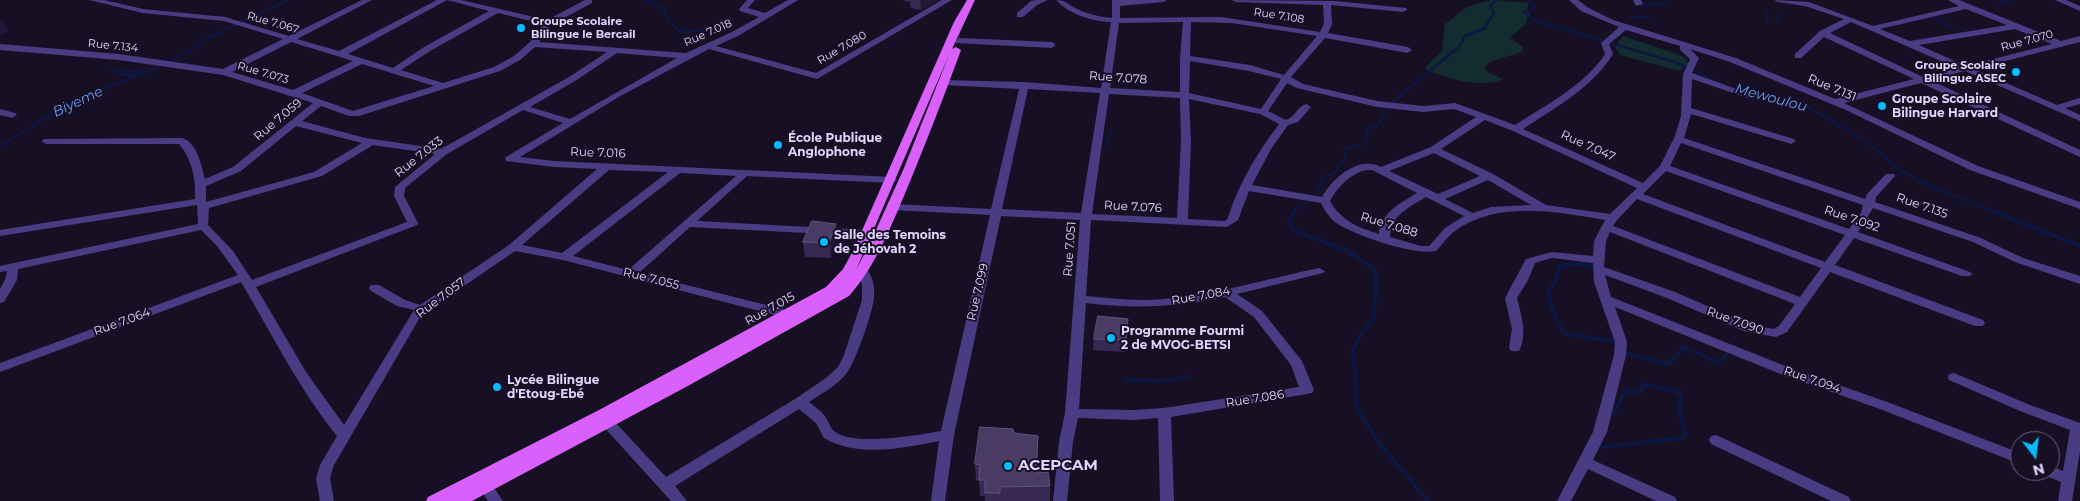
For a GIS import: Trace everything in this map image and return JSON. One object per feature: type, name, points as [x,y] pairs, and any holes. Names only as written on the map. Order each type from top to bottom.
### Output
[{"type":"main road","name":"Rue 7.015","points":[[606,418],[790,315],[832,290],[842,280],[849,271],[892,180],[959,22],[971,0]]},
{"type":"main road","name":"Rue 7.015","points":[[458,501],[486,482],[606,418],[816,311],[844,293],[863,271],[893,207],[959,41],[980,0]]},
{"type":"main road","name":"Rue 7.015","points":[[434,501],[486,482]]},
{"type":"street","name":"Rue 7.067","points":[[93,0],[138,10],[218,18],[443,86]]},
{"type":"street","name":"Rue 7.073","points":[[224,72],[368,0]]},
{"type":"street","points":[[339,55],[442,0]]},
{"type":"street","points":[[451,0],[548,23],[589,1]]},
{"type":"street","points":[[751,0],[742,9],[766,16]]},
{"type":"street","name":"Rue 7.018","points":[[533,44],[612,52],[687,56],[710,47],[794,0]]},
{"type":"street","name":"Rue 7.080","points":[[710,47],[817,76],[948,0]]},
{"type":"street","points":[[1020,15],[1034,3],[1044,0]]},
{"type":"street","name":"Rue 7.108","points":[[1060,0],[1080,14],[1116,19],[1187,19],[1240,22],[1408,50]]},
{"type":"street","points":[[1117,2],[1163,0]]},
{"type":"street","points":[[1236,0],[1312,1],[1403,10]]},
{"type":"street","name":"Rue 7.131","points":[[1573,0],[1584,9],[1624,27],[1733,60],[1835,102],[1974,168],[2080,206]]},
{"type":"street","points":[[1952,0],[2061,44]]},
{"type":"street","points":[[2059,0],[2080,8]]},
{"type":"street","points":[[1785,1],[1814,7],[1851,19],[2080,118]]},
{"type":"street","name":"Rue 7.051","points":[[1060,501],[1066,442],[1072,413],[1086,217],[1117,2]]},
{"type":"street","points":[[1263,112],[1286,78],[1324,35],[1328,24],[1327,3]]},
{"type":"street","points":[[1873,28],[1968,6]]},
{"type":"street","points":[[394,71],[427,49],[496,11]]},
{"type":"street","points":[[1182,223],[1186,141],[1184,58],[1187,19]]},
{"type":"street","points":[[1798,56],[1823,33],[1851,19]]},
{"type":"street","name":"Rue 7.059","points":[[201,184],[237,168],[320,102],[352,114],[359,114],[497,69],[517,58],[533,44],[548,23]]},
{"type":"street","points":[[1910,44],[2018,26]]},
{"type":"street","points":[[1516,129],[1563,98],[1607,59],[1609,50],[1605,43],[1624,27]]},
{"type":"street","points":[[1823,33],[2080,154]]},
{"type":"street","name":"Rue 7.070","points":[[1835,102],[1920,80],[1968,70],[2080,39]]},
{"type":"street","points":[[959,41],[1052,45]]},
{"type":"street","points":[[1564,501],[1600,432],[1621,342],[1600,282],[1600,241],[1610,222],[1664,167],[1678,139],[1687,110],[1688,74],[1695,58],[1692,53],[1669,42]]},
{"type":"street","name":"Rue 7.134","points":[[0,47],[119,57],[224,72]]},
{"type":"street","name":"Rue 7.033","points":[[247,281],[413,223],[397,192],[400,187],[443,152],[578,76],[612,52]]},
{"type":"street","name":"Rue 7.016","points":[[687,56],[570,122],[510,159],[678,170],[892,180]]},
{"type":"street","name":"Rue 7.047","points":[[1184,58],[1250,68],[1286,78],[1300,86],[1377,104],[1423,109],[1455,106],[1516,129],[1640,191],[1826,266],[1979,323]]},
{"type":"street","name":"Rue 7.073","points":[[224,72],[294,93],[361,61]]},
{"type":"street","points":[[1688,74],[1748,95]]},
{"type":"street","name":"Rue 7.078","points":[[944,82],[1184,95],[1263,112],[1285,122]]},
{"type":"street","name":"Rue 7.099","points":[[938,501],[947,435],[1024,85]]},
{"type":"street","points":[[294,93],[320,102]]},
{"type":"street","points":[[2055,108],[2080,101]]},
{"type":"street","points":[[522,107],[570,122]]},
{"type":"street","name":"Rue 7.076","points":[[893,207],[996,211],[1222,225],[1231,222],[1239,199],[1266,148],[1285,122],[1295,120],[1306,107]]},
{"type":"street","points":[[1687,110],[1791,141]]},
{"type":"street","points":[[0,112],[12,115]]},
{"type":"street","points":[[1382,170],[1434,150],[1485,116]]},
{"type":"street","points":[[294,123],[371,142],[443,152]]},
{"type":"street","name":"Rue 7.135","points":[[1678,139],[1870,202],[1977,240],[2020,260],[2080,280]]},
{"type":"street","points":[[47,141],[182,142],[193,154],[201,184],[203,226],[230,253],[313,398],[345,436]]},
{"type":"street","points":[[0,233],[202,203],[276,188],[318,174],[371,142]]},
{"type":"street","points":[[1434,150],[1489,176],[1546,208]]},
{"type":"street","name":"Rue 7.057","points":[[327,501],[323,478],[327,464],[400,340],[422,309],[512,246],[607,166]]},
{"type":"street","points":[[1246,187],[1324,201],[1337,182],[1351,173],[1369,166],[1382,170],[1471,216]]},
{"type":"street","name":"Rue 7.092","points":[[1664,167],[1966,274]]},
{"type":"street","points":[[564,257],[678,170]]},
{"type":"street","points":[[630,274],[745,173]]},
{"type":"street","points":[[1425,193],[1438,198],[1489,176]]},
{"type":"street","name":"Rue 7.090","points":[[1515,348],[1518,329],[1511,298],[1522,280],[1530,261],[1552,255],[1599,264],[1759,332],[1776,333],[1783,329],[1826,266],[1866,213],[1871,196],[1890,176]]},
{"type":"street","points":[[1384,238],[1384,226],[1388,219],[1425,193]]},
{"type":"street","name":"Rue 7.088","points":[[1324,201],[1335,216],[1350,227],[1429,250],[1432,249],[1446,231],[1471,216],[1518,206],[1546,208],[1610,222],[1802,302]]},
{"type":"street","points":[[687,224],[866,233]]},
{"type":"street","points":[[0,269],[203,226]]},
{"type":"street","name":"Rue 7.055","points":[[512,246],[564,257],[790,315]]},
{"type":"street","points":[[0,299],[10,280],[13,266]]},
{"type":"street","points":[[666,484],[800,402],[837,375],[850,355],[869,293],[863,271]]},
{"type":"street","name":"Rue 7.084","points":[[1080,299],[1121,303],[1158,303],[1226,292],[1320,271]]},
{"type":"street","name":"Rue 7.064","points":[[0,368],[247,281]]},
{"type":"street","points":[[375,288],[401,303],[422,309]]},
{"type":"street","name":"Rue 7.086","points":[[1072,413],[1164,414],[1307,390],[1297,364],[1258,314],[1226,292]]},
{"type":"street","name":"Rue 7.094","points":[[1606,299],[1788,372],[1885,406],[2010,455]]},
{"type":"street","points":[[1954,377],[2025,408],[2080,429],[2076,432],[2064,501]]},
{"type":"street","points":[[800,402],[821,421],[825,431],[830,436],[839,439],[882,444],[947,435]]},
{"type":"street","points":[[1164,414],[1167,501]]},
{"type":"street","points":[[606,418],[680,501]]},
{"type":"street","points":[[1716,440],[1844,501]]},
{"type":"street","points":[[1585,462],[1670,501]]},
{"type":"street","points":[[2060,475],[2069,479]]},
{"type":"street","points":[[486,482],[496,501]]},
{"type":"green space","points":[[1491,0],[1529,3],[1527,10],[1530,14],[1525,24],[1510,38],[1523,47],[1522,52],[1492,61],[1484,67],[1489,73],[1503,79],[1496,82],[1476,83],[1454,79],[1427,70],[1425,68],[1442,51],[1445,24],[1467,7]]},
{"type":"green space","points":[[1623,36],[1679,55],[1686,59],[1688,64],[1680,71],[1620,55],[1615,47]]},
{"type":"building","points":[[812,221],[836,224],[829,243],[803,242]]},
{"type":"building","points":[[1098,316],[1128,319],[1126,340],[1094,339]]},
{"type":"building","name":"ACEPCAM","points":[[980,427],[1013,429],[1014,433],[1038,436],[1036,472],[1048,472],[1050,486],[1000,487],[1000,493],[985,493],[985,480],[979,480],[980,465],[975,464]]},
{"type":"waterway","name":"Biyeme","points":[[168,62],[193,49],[206,39],[288,0]]},
{"type":"waterway","points":[[644,0],[665,8],[664,13],[670,21]]},
{"type":"waterway","points":[[1294,213],[1296,208],[1316,197],[1323,177],[1333,174],[1346,158],[1344,149],[1366,143],[1368,128],[1377,127],[1392,102],[1460,46],[1465,36],[1484,29],[1494,13],[1490,6],[1497,0]]},
{"type":"waterway","name":"Mewoulou","points":[[1529,0],[1535,8],[1524,12],[1533,20],[1675,62],[1724,85]]},
{"type":"waterway","points":[[1998,3],[2010,1]]},
{"type":"waterway","points":[[1641,5],[1665,3],[1670,7]]},
{"type":"waterway","points":[[1766,10],[1767,22]]},
{"type":"waterway","points":[[1777,20],[1776,18],[1781,14]]},
{"type":"waterway","points":[[1630,17],[1651,17]]},
{"type":"waterway","points":[[1934,17],[1954,28]]},
{"type":"waterway","points":[[672,24],[680,32],[713,30]]},
{"type":"waterway","name":"Biyeme","points":[[0,146],[76,101],[160,66]]},
{"type":"waterway","points":[[109,70],[147,72]]},
{"type":"waterway","points":[[124,71],[119,75],[140,75]]},
{"type":"waterway","name":"Mewoulou","points":[[1749,94],[1808,107],[1864,140],[1894,165],[1922,183],[1997,213]]},
{"type":"waterway","points":[[1107,147],[1110,130]]},
{"type":"waterway","points":[[1893,177],[1904,172]]},
{"type":"waterway","points":[[1294,212],[1289,222],[1295,231],[1348,251],[1376,271],[1374,318],[1361,334],[1353,350],[1357,409],[1379,443],[1428,501]]},
{"type":"waterway","name":"Mewoulou","points":[[1994,212],[2080,246]]},
{"type":"waterway","points":[[1595,268],[1581,264],[1560,265],[1556,281],[1548,291],[1552,308],[1556,319],[1566,334],[1618,342]]},
{"type":"waterway","points":[[1624,353],[1669,364],[1683,347],[1719,363],[1729,351]]},
{"type":"waterway","points":[[1127,380],[1159,381],[1189,377]]},
{"type":"waterway","points":[[1602,447],[1673,439],[1684,437],[1685,434],[1679,412],[1681,393],[1644,384],[1639,393],[1626,390],[1614,413]]},
{"type":"place","name":"Groupe Scolaire Bilingue le Bercail","points":[[521,28]]},
{"type":"place","name":"Groupe Scolaire Bilingue ASEC","points":[[2016,72]]},
{"type":"place","name":"Groupe Scolaire Bilingue Harvard","points":[[1882,106]]},
{"type":"place","name":"École Publique Anglophone","points":[[778,145]]},
{"type":"place","name":"Salle des Temoins de Jéhovah 2","points":[[824,242]]},
{"type":"place","name":"Programme Fourmi 2 de MVOG-BETSI","points":[[1111,338]]},
{"type":"place","name":"Lycée Bilingue d'Etoug-Ebé","points":[[497,387]]},
{"type":"place","name":"ACEPCAM","points":[[1008,466]]}]
